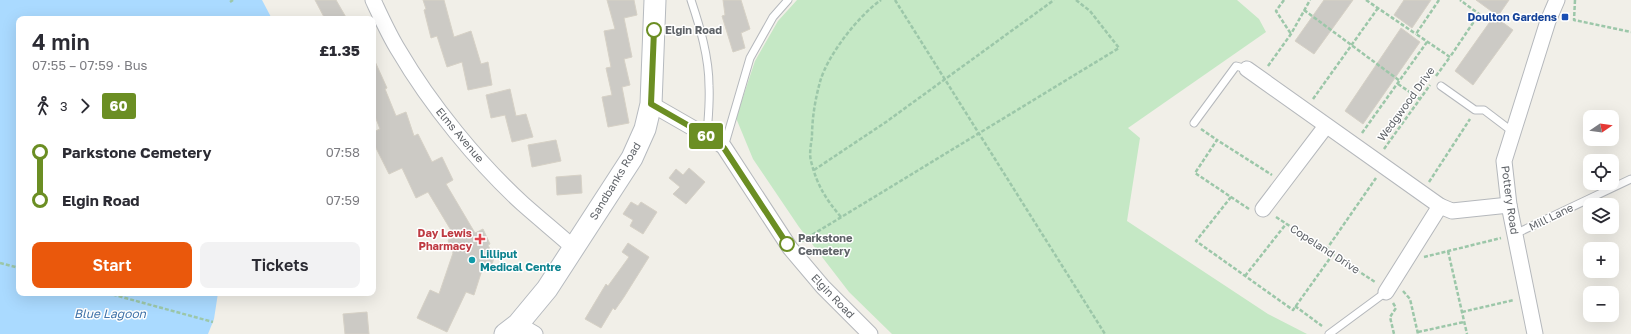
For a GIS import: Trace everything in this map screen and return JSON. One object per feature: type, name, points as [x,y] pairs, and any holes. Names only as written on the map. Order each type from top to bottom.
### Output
[{"type":"main road","name":"Sandbanks Road","points":[[519,331],[632,158],[644,129],[651,104],[655,0]]},
{"type":"street","name":"Elms Avenue","points":[[373,0],[398,50],[434,104],[471,149],[523,204],[574,248]]},
{"type":"street","name":"Pottery Road","points":[[1535,334],[1509,205],[1504,161],[1548,21],[1557,0]]},
{"type":"street","points":[[1247,69],[1440,206],[1452,211],[1509,205]]},
{"type":"street","name":"Elgin Road","points":[[651,104],[707,136],[724,148],[790,248],[823,287],[870,334]]},
{"type":"street","points":[[1263,209],[1326,126]]},
{"type":"street","points":[[1389,287],[1440,206]]},
{"type":"lane","points":[[691,0],[709,71],[710,86],[707,136]]},
{"type":"lane","points":[[724,148],[750,58],[773,17],[788,0]]},
{"type":"lane","points":[[1194,123],[1236,66],[1247,69]]},
{"type":"lane","points":[[1441,86],[1475,110],[1484,110],[1513,132]]},
{"type":"lane","name":"Mill Lane","points":[[1515,234],[1631,179]]},
{"type":"lane","points":[[1330,333],[1389,287]]},
{"type":"path","points":[[841,217],[825,199],[810,160],[812,125],[820,81],[829,62],[845,37],[858,20],[881,0]]},
{"type":"path","points":[[895,0],[1105,334]]},
{"type":"path","points":[[814,170],[886,122],[1054,0]]},
{"type":"path","points":[[790,248],[1119,48],[1090,11],[1076,0]]},
{"type":"path","points":[[1284,0],[1276,11],[1292,34]]},
{"type":"path","points":[[1260,78],[1292,34],[1310,0]]},
{"type":"path","points":[[1366,0],[1450,57]]},
{"type":"path","points":[[1416,34],[1439,0]]},
{"type":"path","name":"Wedgwood Drive","points":[[1326,250],[1420,99],[1479,14],[1460,0]]},
{"type":"path","points":[[1575,0],[1574,20],[1631,32]]},
{"type":"path","points":[[1305,110],[1378,8]]},
{"type":"path","points":[[1304,10],[1400,81]]},
{"type":"path","name":"Wedgwood Drive","points":[[1398,84],[1427,42]]},
{"type":"path","points":[[1354,145],[1398,84],[1420,99]]},
{"type":"path","points":[[1422,193],[1475,110]]},
{"type":"path","points":[[1194,123],[1217,140],[1284,183]]},
{"type":"path","name":"Copeland Drive","points":[[1217,140],[1195,173],[1259,215],[1263,209],[1326,250],[1410,299],[1418,333]]},
{"type":"path","points":[[1231,197],[1196,241],[1293,310],[1333,254]]},
{"type":"path","points":[[1245,276],[1286,224]]},
{"type":"path","points":[[1406,261],[1515,234]]},
{"type":"path","points":[[1448,251],[1467,334]]},
{"type":"path","points":[[0,263],[16,267]]},
{"type":"path","name":"Copeland Drive","points":[[1389,287],[1396,308],[1390,317],[1394,334]]},
{"type":"path","points":[[118,296],[213,322]]},
{"type":"path","points":[[1462,312],[1528,297]]},
{"type":"path","points":[[1296,306],[1330,333]]},
{"type":"path","points":[[1418,333],[1464,322]]},
{"type":"green space","name":"Parkstone Cemetery","points":[[797,0],[1237,0],[1259,19],[1266,32],[1128,128],[1140,138],[1127,221],[1268,314],[1307,334],[892,334],[849,292],[799,227],[753,159],[736,118],[755,61],[778,21]]},
{"type":"water","name":"Blue Lagoon","points":[[0,0],[262,0],[270,16],[16,16],[16,296],[218,296],[214,319],[208,334],[0,334]]},
{"type":"building","points":[[315,0],[336,0],[345,16],[323,16]]},
{"type":"building","points":[[423,0],[444,0],[454,37],[471,31],[481,64],[488,62],[492,85],[468,90],[462,62],[447,67],[437,36],[431,38]]},
{"type":"building","points":[[607,0],[634,0],[637,15],[624,18],[632,57],[624,59],[630,85],[622,87],[629,123],[608,127],[602,97],[612,95],[606,68],[611,67],[604,31],[615,29]]},
{"type":"building","points":[[723,0],[741,0],[750,29],[741,33],[745,48],[733,52],[722,16],[725,15]]},
{"type":"building","points":[[1324,0],[1353,0],[1314,54],[1295,41]]},
{"type":"building","points":[[1404,0],[1431,0],[1412,28],[1394,15]]},
{"type":"building","points":[[1476,0],[1509,0],[1498,16]]},
{"type":"building","points":[[1494,16],[1513,30],[1473,85],[1455,71]]},
{"type":"building","points":[[1401,28],[1420,42],[1363,124],[1345,111]]},
{"type":"building","points":[[376,64],[387,88],[385,89],[396,116],[406,112],[414,136],[418,134],[432,162],[442,157],[453,180],[446,184],[475,233],[483,229],[490,244],[488,245],[494,257],[492,265],[482,270],[474,295],[466,292],[447,332],[417,318],[430,290],[439,294],[453,253],[448,240],[455,237],[428,192],[416,198],[402,168],[389,174],[376,148],[376,131],[380,129],[376,119]]},
{"type":"building","points":[[510,89],[516,116],[526,114],[533,137],[512,142],[505,115],[491,118],[486,95]]},
{"type":"building","points":[[556,140],[561,161],[532,167],[528,145]]},
{"type":"building","points":[[689,168],[705,182],[686,204],[673,194],[680,187],[669,178],[676,169],[683,175]]},
{"type":"building","points":[[581,175],[582,193],[557,195],[556,177]]},
{"type":"building","points":[[631,202],[638,206],[641,202],[657,212],[643,234],[630,226],[633,220],[623,214]]},
{"type":"building","points":[[628,243],[649,257],[624,297],[615,310],[613,308],[601,328],[585,319],[606,284],[608,286],[629,257],[622,252]]},
{"type":"building","points":[[367,312],[369,334],[345,334],[343,314]]},
{"type":"bus line","name":"60","points":[[654,30],[651,104],[719,143],[724,148],[787,244]]},
{"type":"place","name":"Doulton Gardens","points":[[1565,17]]},
{"type":"place","name":"Elgin Road","points":[[654,30]]},
{"type":"place","name":"Day Lewis Pharmacy","points":[[480,239]]},
{"type":"place","name":"Parkstone Cemetery","points":[[787,244]]},
{"type":"place","name":"Lilliput Medical Centre","points":[[472,260]]}]
